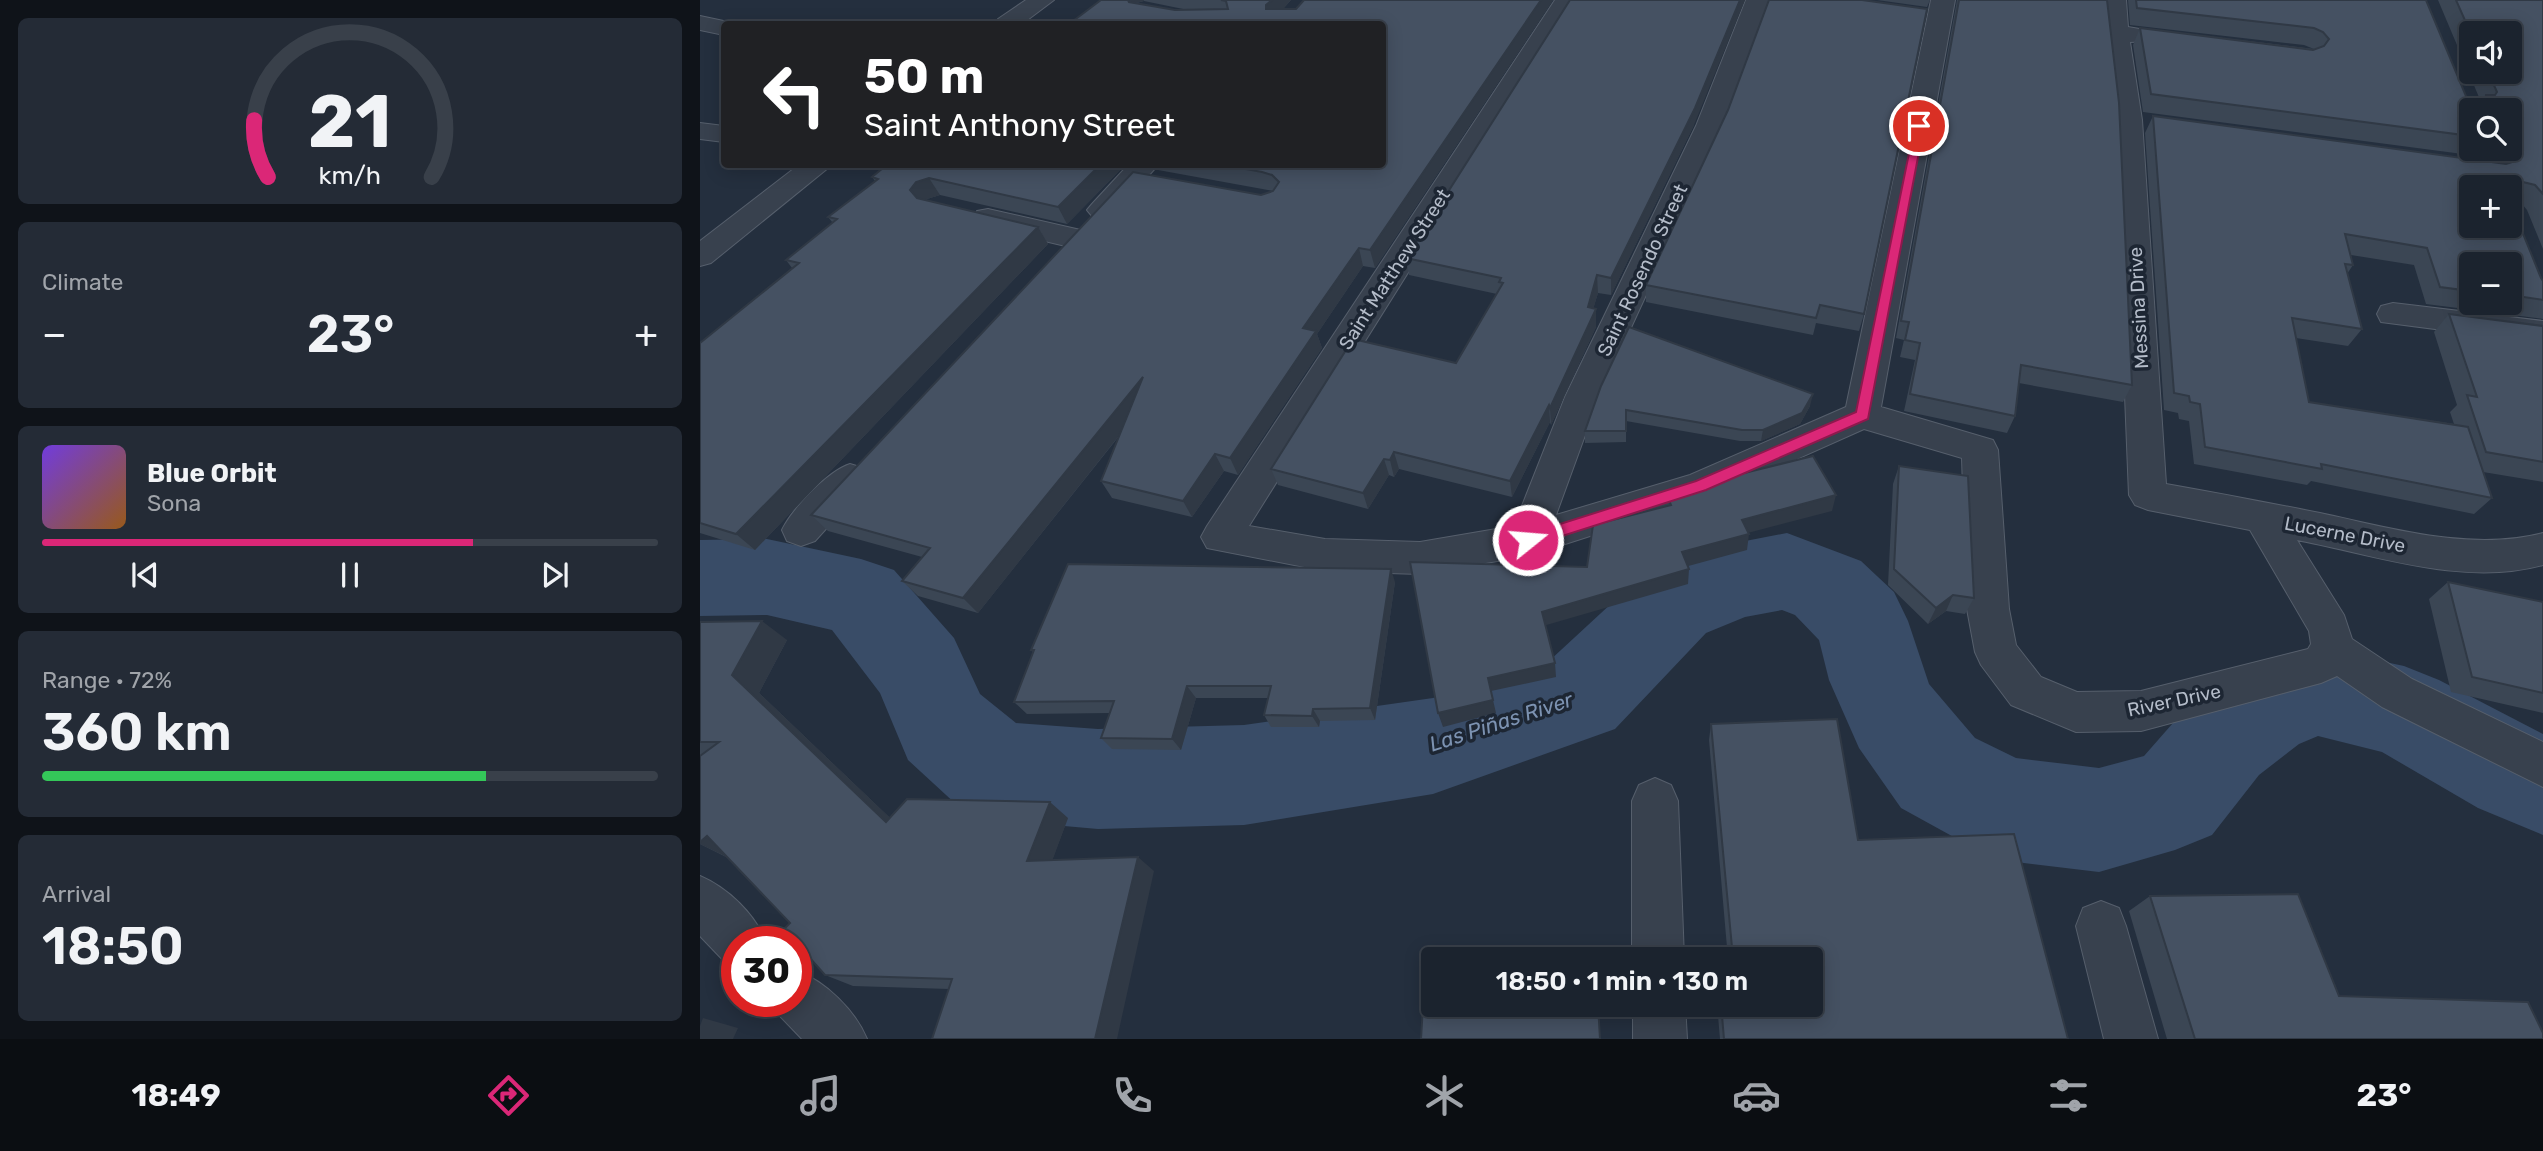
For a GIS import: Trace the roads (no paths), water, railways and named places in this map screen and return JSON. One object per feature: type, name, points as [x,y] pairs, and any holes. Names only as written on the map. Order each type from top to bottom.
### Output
[{"type":"street","points":[[1011,21],[1042,0]]},
{"type":"street","name":"Saint Matthew Street","points":[[1528,540],[1420,558],[1325,555],[1221,537],[1567,0]]},
{"type":"street","name":"Saint Rosendo Street","points":[[1528,540],[1582,397],[1710,126],[1758,0]]},
{"type":"street","name":"Messina Drive","points":[[2114,0],[2116,33],[2141,122],[2148,495]]},
{"type":"street","points":[[1528,540],[1701,486],[1862,415],[1932,12]]},
{"type":"street","points":[[700,23],[721,27]]},
{"type":"street","points":[[2116,33],[2169,39]]},
{"type":"street","points":[[700,131],[721,134]]},
{"type":"street","points":[[700,256],[814,168]]},
{"type":"street","points":[[1046,268],[1074,238],[1146,174]]},
{"type":"street","points":[[966,213],[1074,238]]},
{"type":"street","points":[[2393,314],[2543,332]]},
{"type":"street","name":"River Drive","points":[[1862,415],[1980,450],[1989,609],[1996,652],[2026,691],[2076,712],[2141,711],[2320,664],[2333,649]]},
{"type":"street","points":[[801,530],[867,460]]},
{"type":"street","name":"Lucerne Drive","points":[[2148,495],[2427,550],[2491,556],[2533,554],[2543,550]]},
{"type":"street","points":[[2263,518],[2329,628],[2333,649],[2397,693],[2543,765]]},
{"type":"street","points":[[1655,801],[1658,947]]},
{"type":"street","points":[[700,901],[725,926]]},
{"type":"street","points":[[2101,926],[2131,1039]]},
{"type":"street","points":[[812,1012],[840,1039]]},
{"type":"street","points":[[1659,1017],[1660,1039]]},
{"type":"waterway","name":"Las Piñas River","points":[[700,578],[767,577],[861,598],[920,669],[944,727],[995,771],[1098,779],[1244,775],[1433,746],[1580,697],[1673,605],[1735,581],[1787,571],[1828,588],[1861,621],[1878,680],[1894,716],[1938,773],[2008,809],[2099,820],[2175,799],[2223,741],[2264,712],[2315,691],[2404,712],[2515,773],[2543,785]]}]
